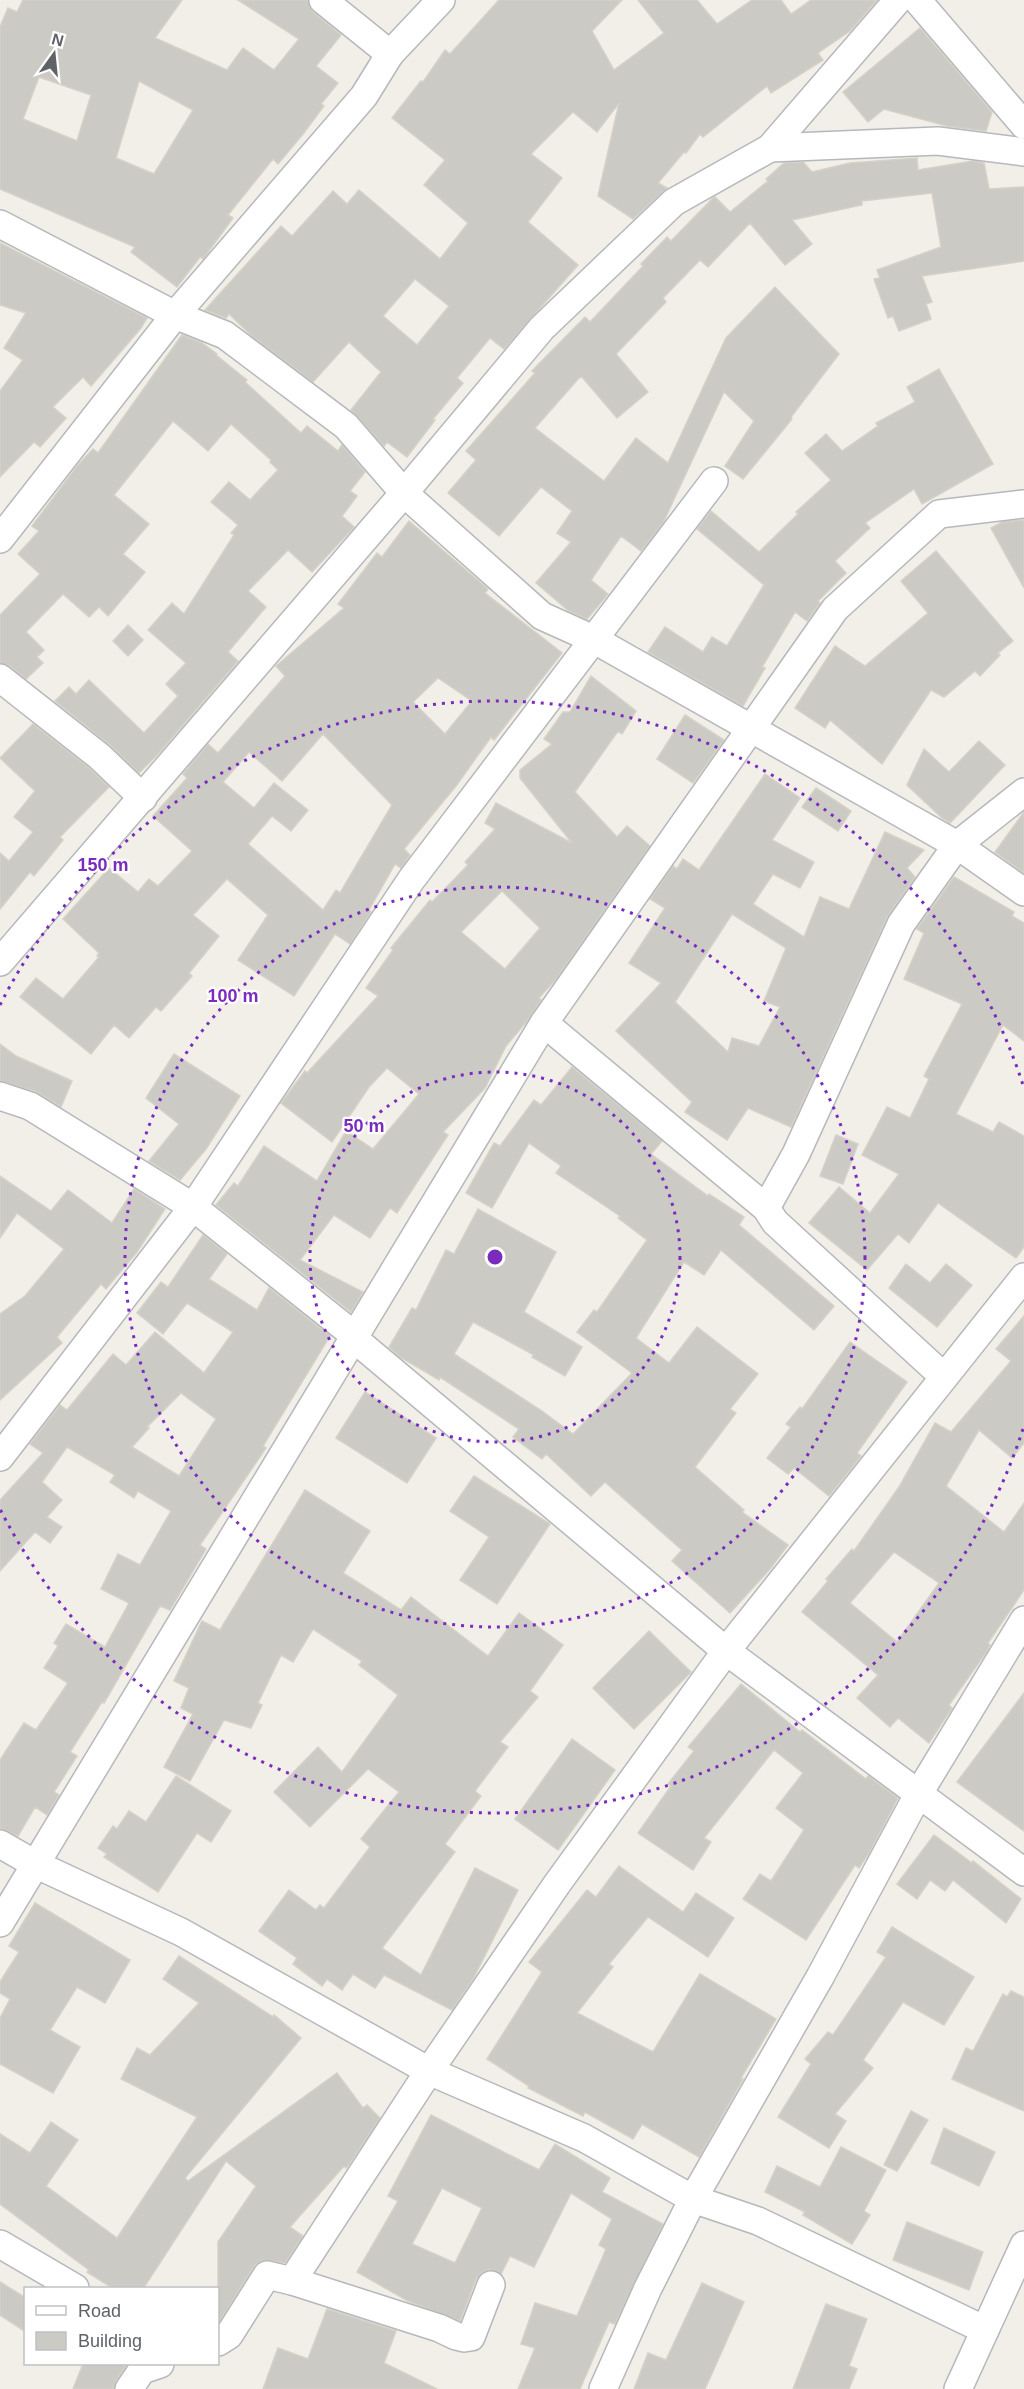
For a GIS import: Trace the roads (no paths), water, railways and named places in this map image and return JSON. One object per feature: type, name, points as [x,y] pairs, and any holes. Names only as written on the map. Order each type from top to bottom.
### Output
[{"type":"street","points":[[323,0],[390,54]]},
{"type":"street","points":[[0,539],[175,315],[364,96],[390,54],[441,0]]},
{"type":"street","points":[[0,962],[404,493],[542,328],[674,202],[770,148],[898,0]]},
{"type":"street","points":[[917,0],[1024,125]]},
{"type":"street","points":[[770,148],[938,141],[1024,152]]},
{"type":"street","points":[[0,224],[175,315],[225,335],[346,426],[404,493],[542,616],[593,639],[750,730],[957,845],[1024,892]]},
{"type":"street","points":[[0,1457],[193,1207],[411,880],[714,481]]},
{"type":"street","points":[[0,1923],[544,1023],[835,609],[939,514],[1024,504]]},
{"type":"street","points":[[0,678],[99,756],[143,798]]},
{"type":"street","points":[[766,1208],[796,1154],[901,924],[957,845],[1024,792]]},
{"type":"street","points":[[544,1023],[766,1208],[775,1222],[943,1376]]},
{"type":"street","points":[[0,1096],[30,1106],[193,1207],[354,1335],[358,1342],[726,1651],[1024,1872]]},
{"type":"street","points":[[292,2281],[429,2071],[556,1884],[726,1651],[1024,1277]]},
{"type":"street","points":[[603,2389],[648,2288],[693,2199],[820,1977],[919,1793],[1024,1620]]},
{"type":"street","points":[[0,1844],[35,1864],[181,1932],[429,2071],[584,2138],[693,2199],[758,2221],[985,2330]]},
{"type":"street","points":[[0,2244],[72,2287]]},
{"type":"street","points":[[958,2389],[1024,2245]]},
{"type":"street","points":[[219,2341],[229,2335],[267,2275],[439,2328],[464,2338],[471,2337],[477,2327],[491,2285]]},
{"type":"street","points":[[129,2389],[142,2370],[157,2365]]}]
